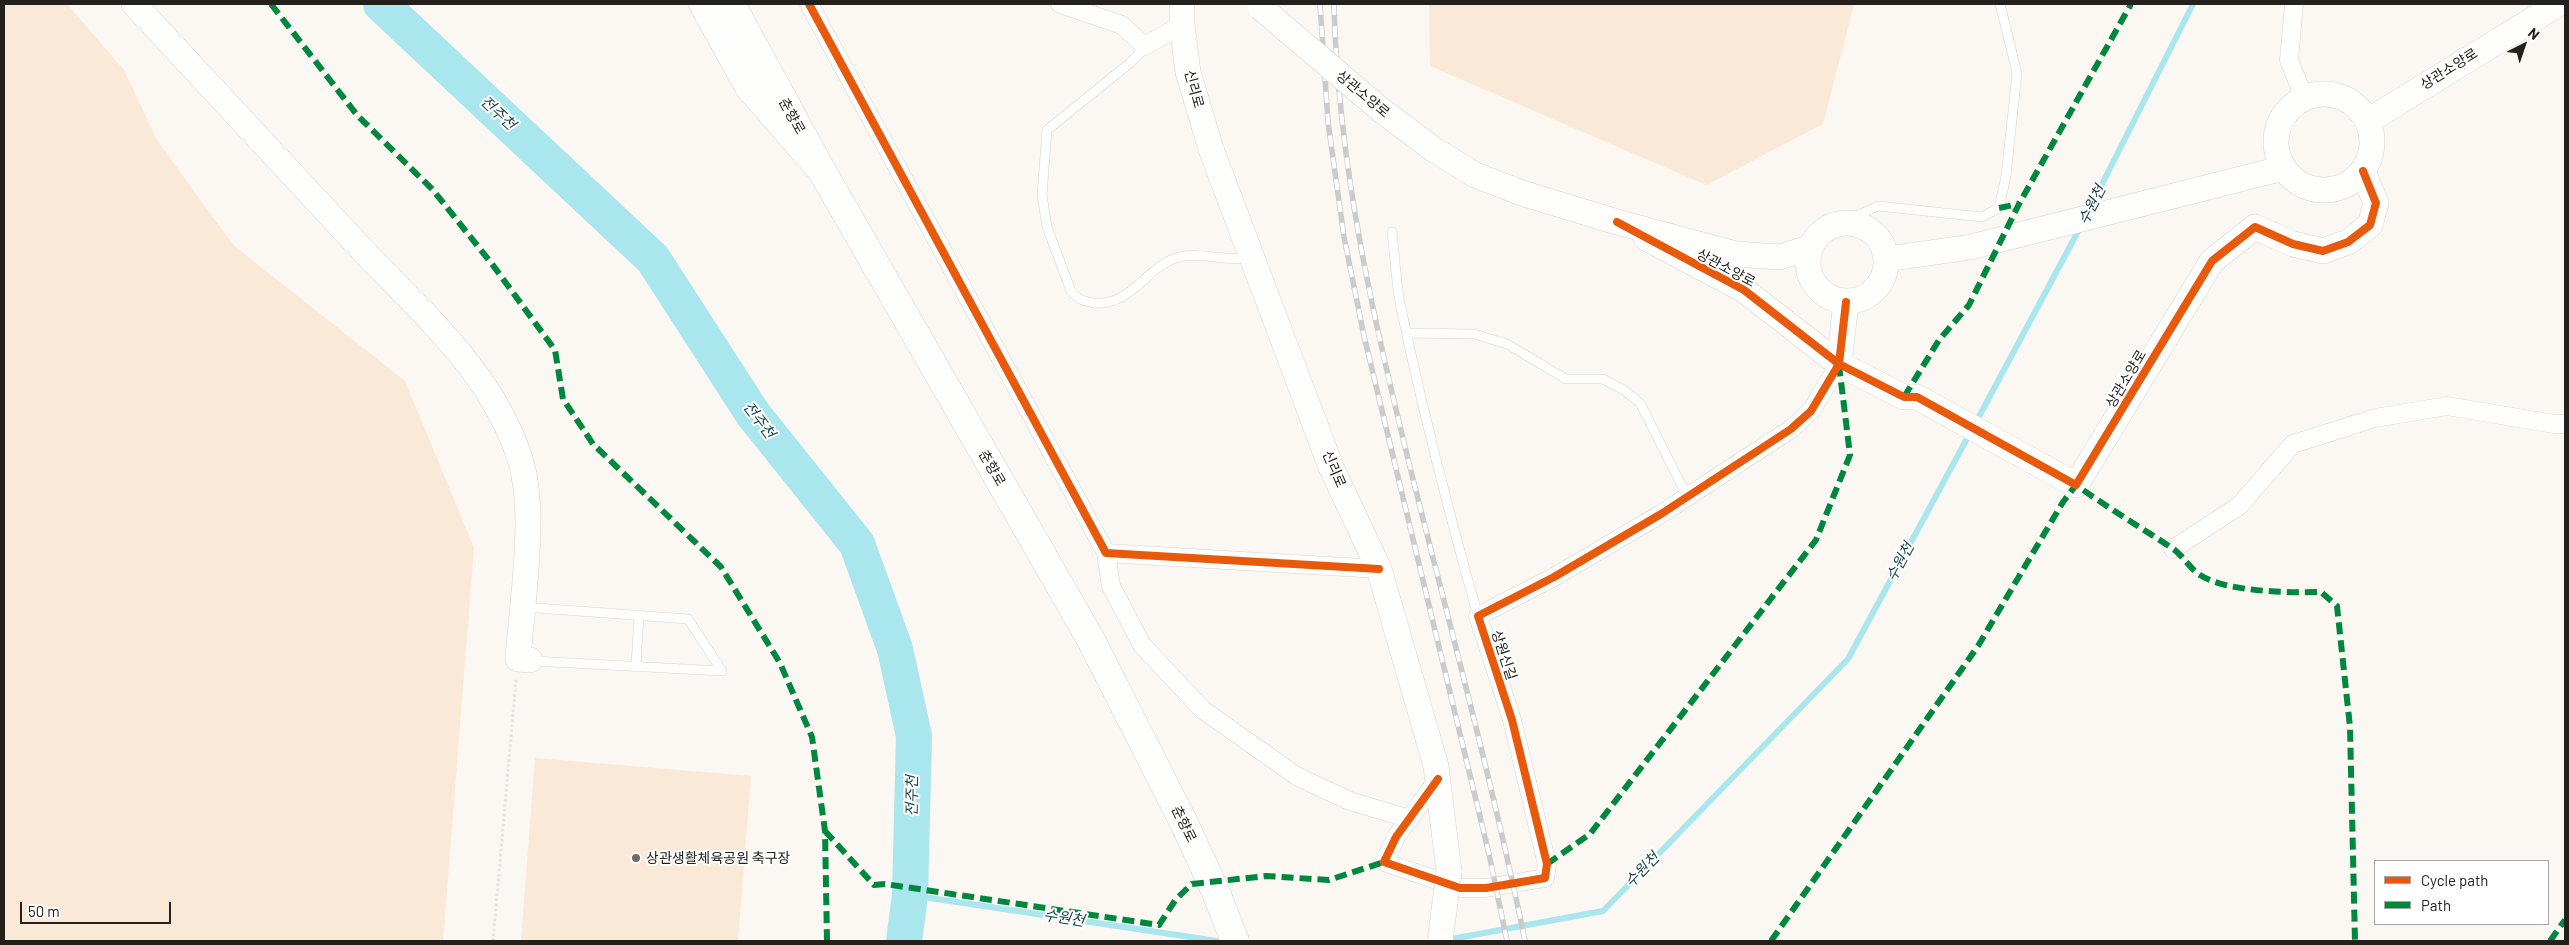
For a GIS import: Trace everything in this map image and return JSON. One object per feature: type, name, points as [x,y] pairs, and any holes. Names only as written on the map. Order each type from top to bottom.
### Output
[{"type":"main road","points":[[134,4],[366,254],[453,344],[477,373],[505,417],[521,460],[527,488],[528,519],[521,607],[524,660]]},
{"type":"main road","points":[[703,4],[749,87],[822,171]]},
{"type":"main road","name":"춘향로","points":[[731,4],[822,171],[1090,638],[1185,825],[1215,890],[1234,941]]},
{"type":"main road","name":"상관소양로","points":[[2368,121],[2558,4]]},
{"type":"main road","name":"상관소양로","points":[[1259,6],[1381,110],[1433,149],[1474,175],[1524,194],[1617,222],[1736,254],[1779,257],[1810,248]]},
{"type":"main road","name":"신리로","points":[[1182,14],[1188,72],[1210,149],[1332,466],[1380,569],[1436,766],[1448,872],[1440,941]]},
{"type":"main road","points":[[2330,94],[2346,99],[2358,108],[2368,121],[2373,143],[2370,160],[2363,171],[2351,183],[2330,190],[2310,189],[2295,181],[2284,168],[2277,153],[2276,138],[2280,122],[2290,108],[2304,98],[2330,94]]},
{"type":"main road","points":[[1887,259],[1971,247],[2284,168]]},
{"type":"main road","name":"상관소양로","points":[[1617,222],[1744,290],[1839,364],[1904,397],[1917,397],[2063,476],[2076,485],[2212,261],[2255,228],[2293,244],[2323,251],[2348,242],[2370,225],[2376,203],[2363,171]]},
{"type":"main road","points":[[1841,223],[1860,225],[1871,230],[1883,246],[1887,259],[1882,281],[1873,293],[1862,300],[1846,302],[1830,298],[1818,290],[1810,275],[1807,262],[1810,248],[1819,234],[1829,227],[1841,223]]},
{"type":"main road","points":[[1839,364],[1846,302]]},
{"type":"street","points":[[809,4],[1106,553],[1111,586],[1142,645],[1203,710],[1298,777],[1350,801],[1410,818]]},
{"type":"street","points":[[1060,4],[1122,26],[1144,46],[1182,14]]},
{"type":"street","points":[[2294,4],[2289,60],[2304,98]]},
{"type":"street","name":"상원신길","points":[[1438,780],[1396,837],[1384,862],[1460,888],[1486,888],[1545,878],[1548,864],[1512,720],[1478,616],[1554,577],[1687,496],[1791,428],[1811,411],[1839,364]]},
{"type":"street","points":[[2173,549],[2239,506],[2293,444],[2375,418],[2447,406],[2554,424],[2565,424]]},
{"type":"street","points":[[1106,553],[1380,569]]},
{"type":"lane","points":[[1841,223],[1878,206],[1982,217],[1999,208],[2006,176],[2017,74],[2000,4]]},
{"type":"lane","points":[[1148,44],[1130,63],[1047,130],[1042,195],[1047,227],[1071,291],[1077,299],[1087,302],[1102,304],[1114,302],[1134,290],[1156,268],[1170,260],[1185,256],[1239,259],[1252,257]]},
{"type":"lane","points":[[1392,232],[1401,308],[1408,333],[1422,406],[1451,524],[1478,616]]},
{"type":"lane","points":[[1408,333],[1474,334],[1507,344],[1566,379],[1603,379],[1624,390],[1640,403],[1687,496]]},
{"type":"lane","points":[[521,607],[688,619],[722,671],[524,660]]},
{"type":"lane","points":[[636,666],[639,615]]},
{"type":"path","points":[[493,941],[524,660]]},
{"type":"shaded area","points":[[4,4],[67,4],[124,70],[157,140],[233,245],[405,381],[474,548],[443,941],[4,941]]},
{"type":"shaded area","points":[[1429,4],[1854,4],[1823,124],[1706,185],[1430,66]]},
{"type":"shaded area","name":"상관생활체육공원 축구장","points":[[535,758],[751,776],[738,941],[521,941]]},
{"type":"waterway","name":"전주천","points":[[381,4],[653,259],[753,414],[857,544],[895,649],[914,736],[910,895],[904,941]]},
{"type":"waterway","name":"수원천","points":[[2089,210],[2193,4]]},
{"type":"waterway","name":"수원천","points":[[1975,424],[2081,226]]},
{"type":"waterway","name":"수원천","points":[[1446,940],[1603,911],[1848,659],[1970,433]]},
{"type":"waterway","name":"수원천","points":[[910,895],[1217,941]]},
{"type":"railway","points":[[1320,4],[1328,122],[1344,237],[1364,336],[1489,854],[1507,941]]},
{"type":"railway","points":[[1334,4],[1337,66],[1343,127],[1351,187],[1373,307],[1400,427],[1487,770],[1525,941]]},
{"type":"marked path","points":[[271,4],[357,115],[433,190],[492,264],[555,350],[563,399],[593,444],[721,567],[780,663],[812,737],[825,831],[827,941]]},
{"type":"marked path","points":[[1904,397],[1939,340],[1969,305],[2019,204],[2131,4]]},
{"type":"marked path","points":[[1999,208],[2019,204]]},
{"type":"marked path","points":[[1547,864],[1590,834],[1816,540],[1850,455],[1839,365]]},
{"type":"marked path","points":[[1771,941],[1978,646],[2063,502],[2076,485],[2172,548],[2196,572],[2211,581],[2259,590],[2321,592],[2337,606],[2350,727],[2355,941]]},
{"type":"marked path","points":[[825,831],[874,885],[885,884],[1159,925],[1176,899],[1192,884],[1266,876],[1329,880],[1384,862]]},
{"type":"marked path","points":[[2550,941],[2565,920]]},
{"type":"cycle path","points":[[809,4],[1106,553],[1379,569]]},
{"type":"cycle path","points":[[1846,302],[1839,364],[1904,397],[1917,397],[2076,485],[2212,261],[2255,227],[2293,244],[2323,251],[2348,242],[2370,225],[2376,203],[2363,171]]},
{"type":"cycle path","points":[[1438,779],[1396,837],[1384,862],[1460,888],[1486,888],[1545,878],[1547,864],[1512,720],[1478,616],[1554,577],[1661,514],[1791,429],[1811,411],[1839,364],[1744,290],[1617,222]]},
{"type":"place","name":"상관생활체육공원 축구장","points":[[636,858]]}]
